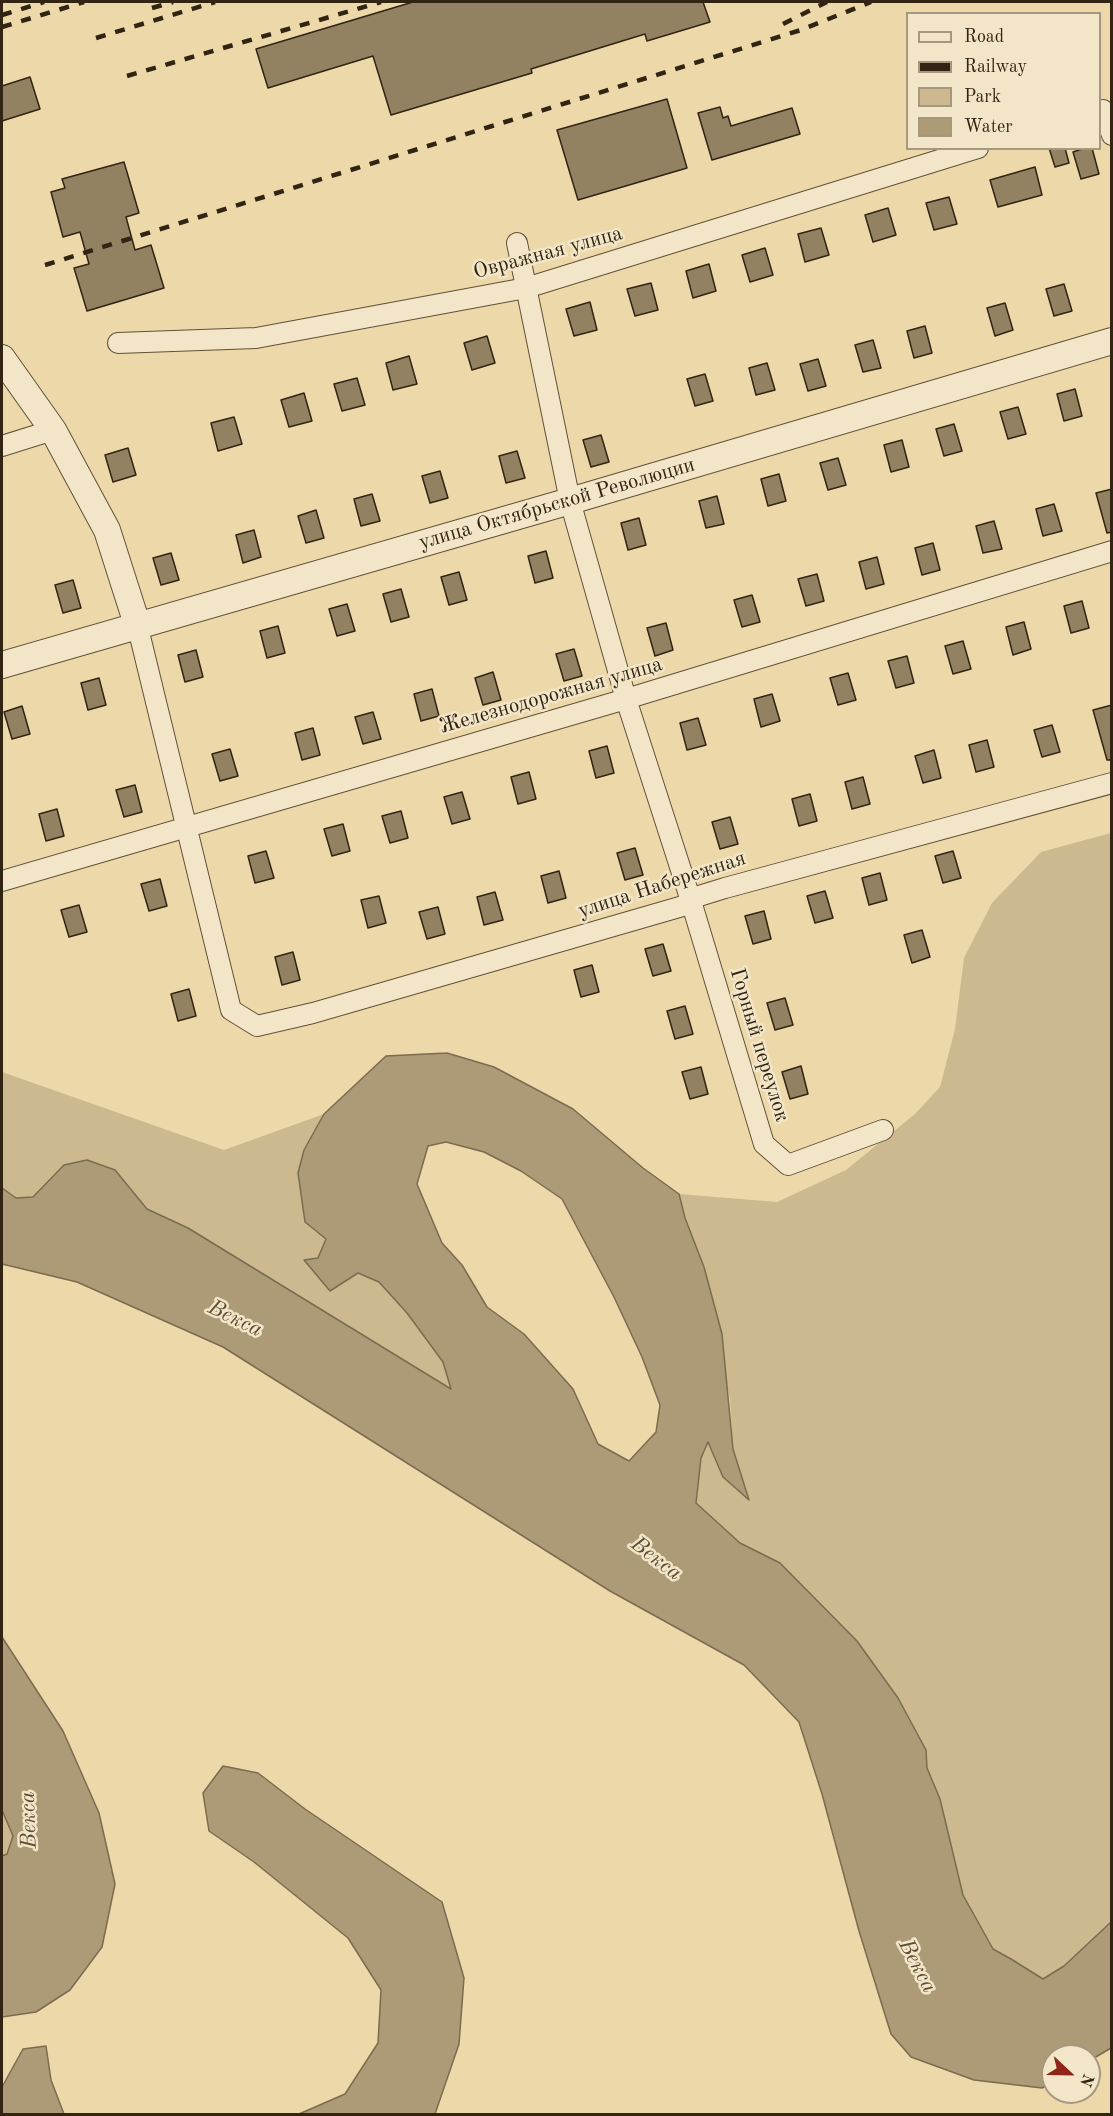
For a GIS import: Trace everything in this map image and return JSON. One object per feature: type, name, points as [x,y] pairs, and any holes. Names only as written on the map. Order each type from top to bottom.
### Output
[{"type":"street","points":[[1105,109],[1112,135]]},
{"type":"street","name":"Овражная улица","points":[[118,344],[256,338],[526,288],[972,150]]},
{"type":"street","points":[[517,243],[570,501],[626,699],[691,901]]},
{"type":"street","name":"улица Октябрьской Революции","points":[[2,665],[1112,341]]},
{"type":"street","points":[[2,358],[53,430],[107,530],[138,624],[187,828]]},
{"type":"street","points":[[2,446],[53,430]]},
{"type":"street","name":"Железнодорожная улица","points":[[2,881],[626,699],[1112,551]]},
{"type":"street","name":"улица Набережная","points":[[187,828],[231,1010],[257,1026],[683,906],[699,896],[725,888],[1112,783]]},
{"type":"street","name":"Горный переулок","points":[[691,901],[764,1144],[788,1165],[883,1130]]},
{"type":"green space","points":[[1111,833],[1111,1922],[1064,1966],[1043,1980],[993,1949],[962,1895],[940,1799],[927,1768],[926,1750],[780,1563],[740,1543],[696,1503],[701,1458],[708,1441],[723,1477],[749,1499],[733,1449],[730,1400],[709,1287],[679,1194],[777,1202],[846,1170],[915,1114],[940,1087],[955,1029],[964,958],[992,903],[1041,852]]},
{"type":"green space","points":[[2,1072],[224,1150],[324,1114],[304,1150],[327,1238],[318,1258],[304,1260],[359,1273],[379,1282],[407,1313],[443,1362],[452,1389],[188,1228],[146,1209],[114,1170],[64,1165],[33,1197],[16,1198],[2,1188]]},
{"type":"green space","points":[[2,1810],[13,1836],[7,1854],[2,1856]]},
{"type":"water","name":"Векса","points":[[447,1053],[494,1067],[573,1109],[643,1168],[679,1194],[685,1218],[704,1267],[722,1334],[733,1449],[749,1500],[723,1477],[708,1442],[701,1458],[696,1503],[740,1543],[780,1563],[857,1641],[898,1698],[926,1750],[927,1768],[940,1799],[963,1895],[993,1949],[1043,1979],[1064,1966],[1111,1922],[1111,2048],[1101,2054],[1101,2044],[1041,2044],[1041,2088],[974,2080],[911,2057],[891,2034],[799,1722],[744,1665],[610,1591],[223,1347],[77,1282],[2,1264],[2,1188],[16,1198],[33,1197],[64,1165],[87,1160],[115,1170],[147,1209],[188,1228],[451,1389],[443,1362],[407,1313],[379,1282],[358,1273],[330,1291],[304,1260],[318,1258],[326,1239],[305,1222],[298,1173],[304,1150],[324,1114],[386,1056]],"holes":[[[446,1142],[484,1152],[521,1171],[562,1199],[614,1297],[642,1357],[660,1405],[656,1432],[629,1461],[598,1444],[573,1389],[524,1334],[487,1307],[462,1265],[442,1243],[417,1184],[428,1146]]]},
{"type":"water","name":"Векса","points":[[2,1637],[63,1731],[99,1813],[115,1884],[102,1947],[70,1990],[36,2012],[2,2017],[2,1856],[7,1854],[13,1836],[2,1810]]},
{"type":"water","points":[[223,1766],[258,1773],[305,1809],[442,1902],[464,1978],[459,2044],[435,2114],[299,2114],[345,2094],[378,2043],[381,1990],[348,1938],[254,1862],[209,1831],[203,1793]]},
{"type":"water","points":[[46,2046],[51,2080],[64,2114],[2,2114],[2,2087],[23,2049]]},
{"type":"building","points":[[413,2],[703,2],[710,22],[647,41],[645,34],[531,69],[532,73],[391,115],[373,56],[268,88],[256,49]]},
{"type":"building","points":[[30,77],[40,109],[2,121],[2,86]]},
{"type":"building","points":[[667,99],[687,168],[578,200],[557,130]]},
{"type":"building","points":[[720,107],[723,118],[728,116],[731,126],[792,108],[800,134],[712,160],[698,113]]},
{"type":"building","points":[[1050,150],[1066,150],[1069,163],[1055,167]]},
{"type":"building","points":[[1093,150],[1099,174],[1081,179],[1073,152]]},
{"type":"building","points":[[124,162],[139,213],[126,217],[135,250],[151,245],[164,288],[87,311],[74,268],[89,264],[80,232],[63,237],[51,192],[65,188],[62,179]]},
{"type":"building","points":[[1035,167],[1042,195],[998,207],[990,180]]},
{"type":"building","points":[[949,197],[957,224],[934,230],[926,203]]},
{"type":"building","points":[[888,208],[896,235],[873,242],[865,215]]},
{"type":"building","points":[[821,228],[829,255],[805,262],[798,234]]},
{"type":"building","points":[[765,248],[773,275],[750,282],[742,255]]},
{"type":"building","points":[[709,264],[716,291],[693,298],[686,271]]},
{"type":"building","points":[[651,283],[658,310],[635,316],[627,289]]},
{"type":"building","points":[[1064,284],[1072,311],[1054,316],[1046,289]]},
{"type":"building","points":[[590,302],[597,330],[574,336],[566,309]]},
{"type":"building","points":[[1005,303],[1013,330],[995,336],[987,308]]},
{"type":"building","points":[[925,326],[932,353],[914,358],[907,331]]},
{"type":"building","points":[[487,336],[495,363],[472,370],[464,343]]},
{"type":"building","points":[[873,340],[881,368],[863,372],[855,345]]},
{"type":"building","points":[[409,356],[417,384],[393,390],[386,363]]},
{"type":"building","points":[[818,359],[826,386],[808,391],[800,364]]},
{"type":"building","points":[[767,363],[775,390],[756,395],[749,368]]},
{"type":"building","points":[[705,374],[713,401],[695,406],[687,379]]},
{"type":"building","points":[[357,378],[365,405],[342,411],[334,384]]},
{"type":"building","points":[[1075,389],[1082,416],[1064,421],[1057,394]]},
{"type":"building","points":[[304,393],[312,421],[289,427],[281,400]]},
{"type":"building","points":[[1018,407],[1026,434],[1008,439],[1000,412]]},
{"type":"building","points":[[234,417],[242,444],[218,451],[211,423]]},
{"type":"building","points":[[954,424],[962,451],[944,456],[936,429]]},
{"type":"building","points":[[601,435],[609,462],[591,467],[583,440]]},
{"type":"building","points":[[902,440],[909,467],[891,472],[884,445]]},
{"type":"building","points":[[128,448],[136,475],[113,482],[105,455]]},
{"type":"building","points":[[517,451],[525,478],[506,483],[499,456]]},
{"type":"building","points":[[838,458],[846,485],[828,490],[820,463]]},
{"type":"building","points":[[440,471],[448,498],[430,503],[422,476]]},
{"type":"building","points":[[779,474],[786,501],[768,506],[761,479]]},
{"type":"building","points":[[1112,489],[1112,532],[1107,533],[1096,493]]},
{"type":"building","points":[[372,494],[380,521],[361,526],[354,499]]},
{"type":"building","points":[[717,496],[724,524],[706,528],[699,501]]},
{"type":"building","points":[[1054,504],[1062,531],[1043,536],[1036,509]]},
{"type":"building","points":[[316,510],[324,538],[306,543],[298,516]]},
{"type":"building","points":[[639,518],[646,545],[628,550],[621,523]]},
{"type":"building","points":[[994,521],[1002,549],[983,553],[976,526]]},
{"type":"building","points":[[254,530],[261,557],[243,563],[236,535]]},
{"type":"building","points":[[933,543],[940,570],[922,575],[915,548]]},
{"type":"building","points":[[546,551],[553,578],[535,583],[528,556]]},
{"type":"building","points":[[171,553],[179,580],[161,585],[153,558]]},
{"type":"building","points":[[877,557],[884,584],[866,589],[859,562]]},
{"type":"building","points":[[459,572],[467,600],[449,605],[441,577]]},
{"type":"building","points":[[817,574],[824,601],[806,606],[798,579]]},
{"type":"building","points":[[73,580],[81,608],[63,613],[55,585]]},
{"type":"building","points":[[401,589],[409,617],[391,622],[383,594]]},
{"type":"building","points":[[752,595],[760,622],[742,627],[734,600]]},
{"type":"building","points":[[1082,601],[1089,628],[1071,633],[1064,606]]},
{"type":"building","points":[[347,604],[355,631],[337,636],[329,609]]},
{"type":"building","points":[[1024,622],[1031,649],[1013,655],[1006,627]]},
{"type":"building","points":[[666,623],[673,650],[655,656],[647,628]]},
{"type":"building","points":[[278,626],[285,653],[267,658],[260,631]]},
{"type":"building","points":[[963,641],[971,669],[953,674],[945,646]]},
{"type":"building","points":[[574,649],[582,676],[564,681],[556,654]]},
{"type":"building","points":[[196,650],[203,677],[185,682],[178,655]]},
{"type":"building","points":[[907,656],[914,683],[896,688],[888,661]]},
{"type":"building","points":[[493,672],[501,700],[483,705],[475,678]]},
{"type":"building","points":[[848,673],[856,700],[838,705],[830,678]]},
{"type":"building","points":[[99,678],[106,705],[88,710],[81,683]]},
{"type":"building","points":[[432,689],[439,716],[421,721],[414,694]]},
{"type":"building","points":[[772,694],[780,721],[761,727],[754,699]]},
{"type":"building","points":[[1112,705],[1112,760],[1107,760],[1093,710]]},
{"type":"building","points":[[22,706],[30,734],[12,739],[4,712]]},
{"type":"building","points":[[373,712],[381,739],[363,744],[355,717]]},
{"type":"building","points":[[698,718],[706,745],[687,750],[680,723]]},
{"type":"building","points":[[1052,725],[1060,752],[1042,757],[1034,730]]},
{"type":"building","points":[[313,728],[320,755],[302,760],[295,733]]},
{"type":"building","points":[[987,740],[994,767],[976,772],[969,745]]},
{"type":"building","points":[[607,746],[614,773],[596,778],[589,751]]},
{"type":"building","points":[[230,749],[238,776],[220,781],[212,754]]},
{"type":"building","points":[[934,750],[941,778],[923,783],[915,756]]},
{"type":"building","points":[[529,772],[536,799],[518,804],[511,777]]},
{"type":"building","points":[[863,777],[870,804],[852,809],[845,782]]},
{"type":"building","points":[[135,785],[142,812],[124,817],[116,790]]},
{"type":"building","points":[[462,792],[470,819],[452,824],[444,797]]},
{"type":"building","points":[[810,794],[817,821],[799,826],[792,799]]},
{"type":"building","points":[[57,809],[64,836],[46,841],[39,814]]},
{"type":"building","points":[[401,811],[408,838],[390,843],[382,816]]},
{"type":"building","points":[[730,817],[738,844],[720,849],[712,822]]},
{"type":"building","points":[[343,824],[350,851],[332,856],[324,829]]},
{"type":"building","points":[[635,848],[643,875],[625,880],[617,853]]},
{"type":"building","points":[[266,851],[274,878],[255,883],[248,856]]},
{"type":"building","points":[[953,851],[961,878],[943,883],[935,856]]},
{"type":"building","points":[[559,871],[566,898],[548,903],[541,876]]},
{"type":"building","points":[[880,873],[887,900],[869,905],[862,878]]},
{"type":"building","points":[[160,879],[167,906],[149,911],[141,884]]},
{"type":"building","points":[[825,891],[833,918],[815,923],[807,896]]},
{"type":"building","points":[[495,892],[503,920],[484,925],[477,897]]},
{"type":"building","points":[[379,896],[386,923],[368,928],[361,900]]},
{"type":"building","points":[[79,905],[87,932],[69,937],[61,910]]},
{"type":"building","points":[[438,907],[445,934],[427,939],[419,912]]},
{"type":"building","points":[[764,911],[771,939],[753,944],[745,916]]},
{"type":"building","points":[[922,930],[930,957],[912,963],[904,935]]},
{"type":"building","points":[[663,944],[671,971],[653,976],[645,949]]},
{"type":"building","points":[[293,952],[300,980],[282,985],[275,957]]},
{"type":"building","points":[[592,965],[599,992],[581,997],[574,970]]},
{"type":"building","points":[[189,989],[196,1016],[178,1021],[171,994]]},
{"type":"building","points":[[785,998],[793,1025],[775,1030],[767,1003]]},
{"type":"building","points":[[685,1006],[693,1034],[675,1039],[667,1011]]},
{"type":"building","points":[[801,1066],[808,1094],[790,1099],[782,1072]]},
{"type":"building","points":[[701,1067],[708,1094],[690,1099],[682,1072]]},
{"type":"railway","points":[[2,15],[44,2]]},
{"type":"railway","points":[[2,27],[84,2]]},
{"type":"railway","points":[[152,8],[173,2]]},
{"type":"railway","points":[[96,38],[215,2]]},
{"type":"railway","points":[[127,76],[381,2]]},
{"type":"railway","points":[[783,24],[827,2]]},
{"type":"railway","points":[[45,265],[801,30],[871,2]]}]
